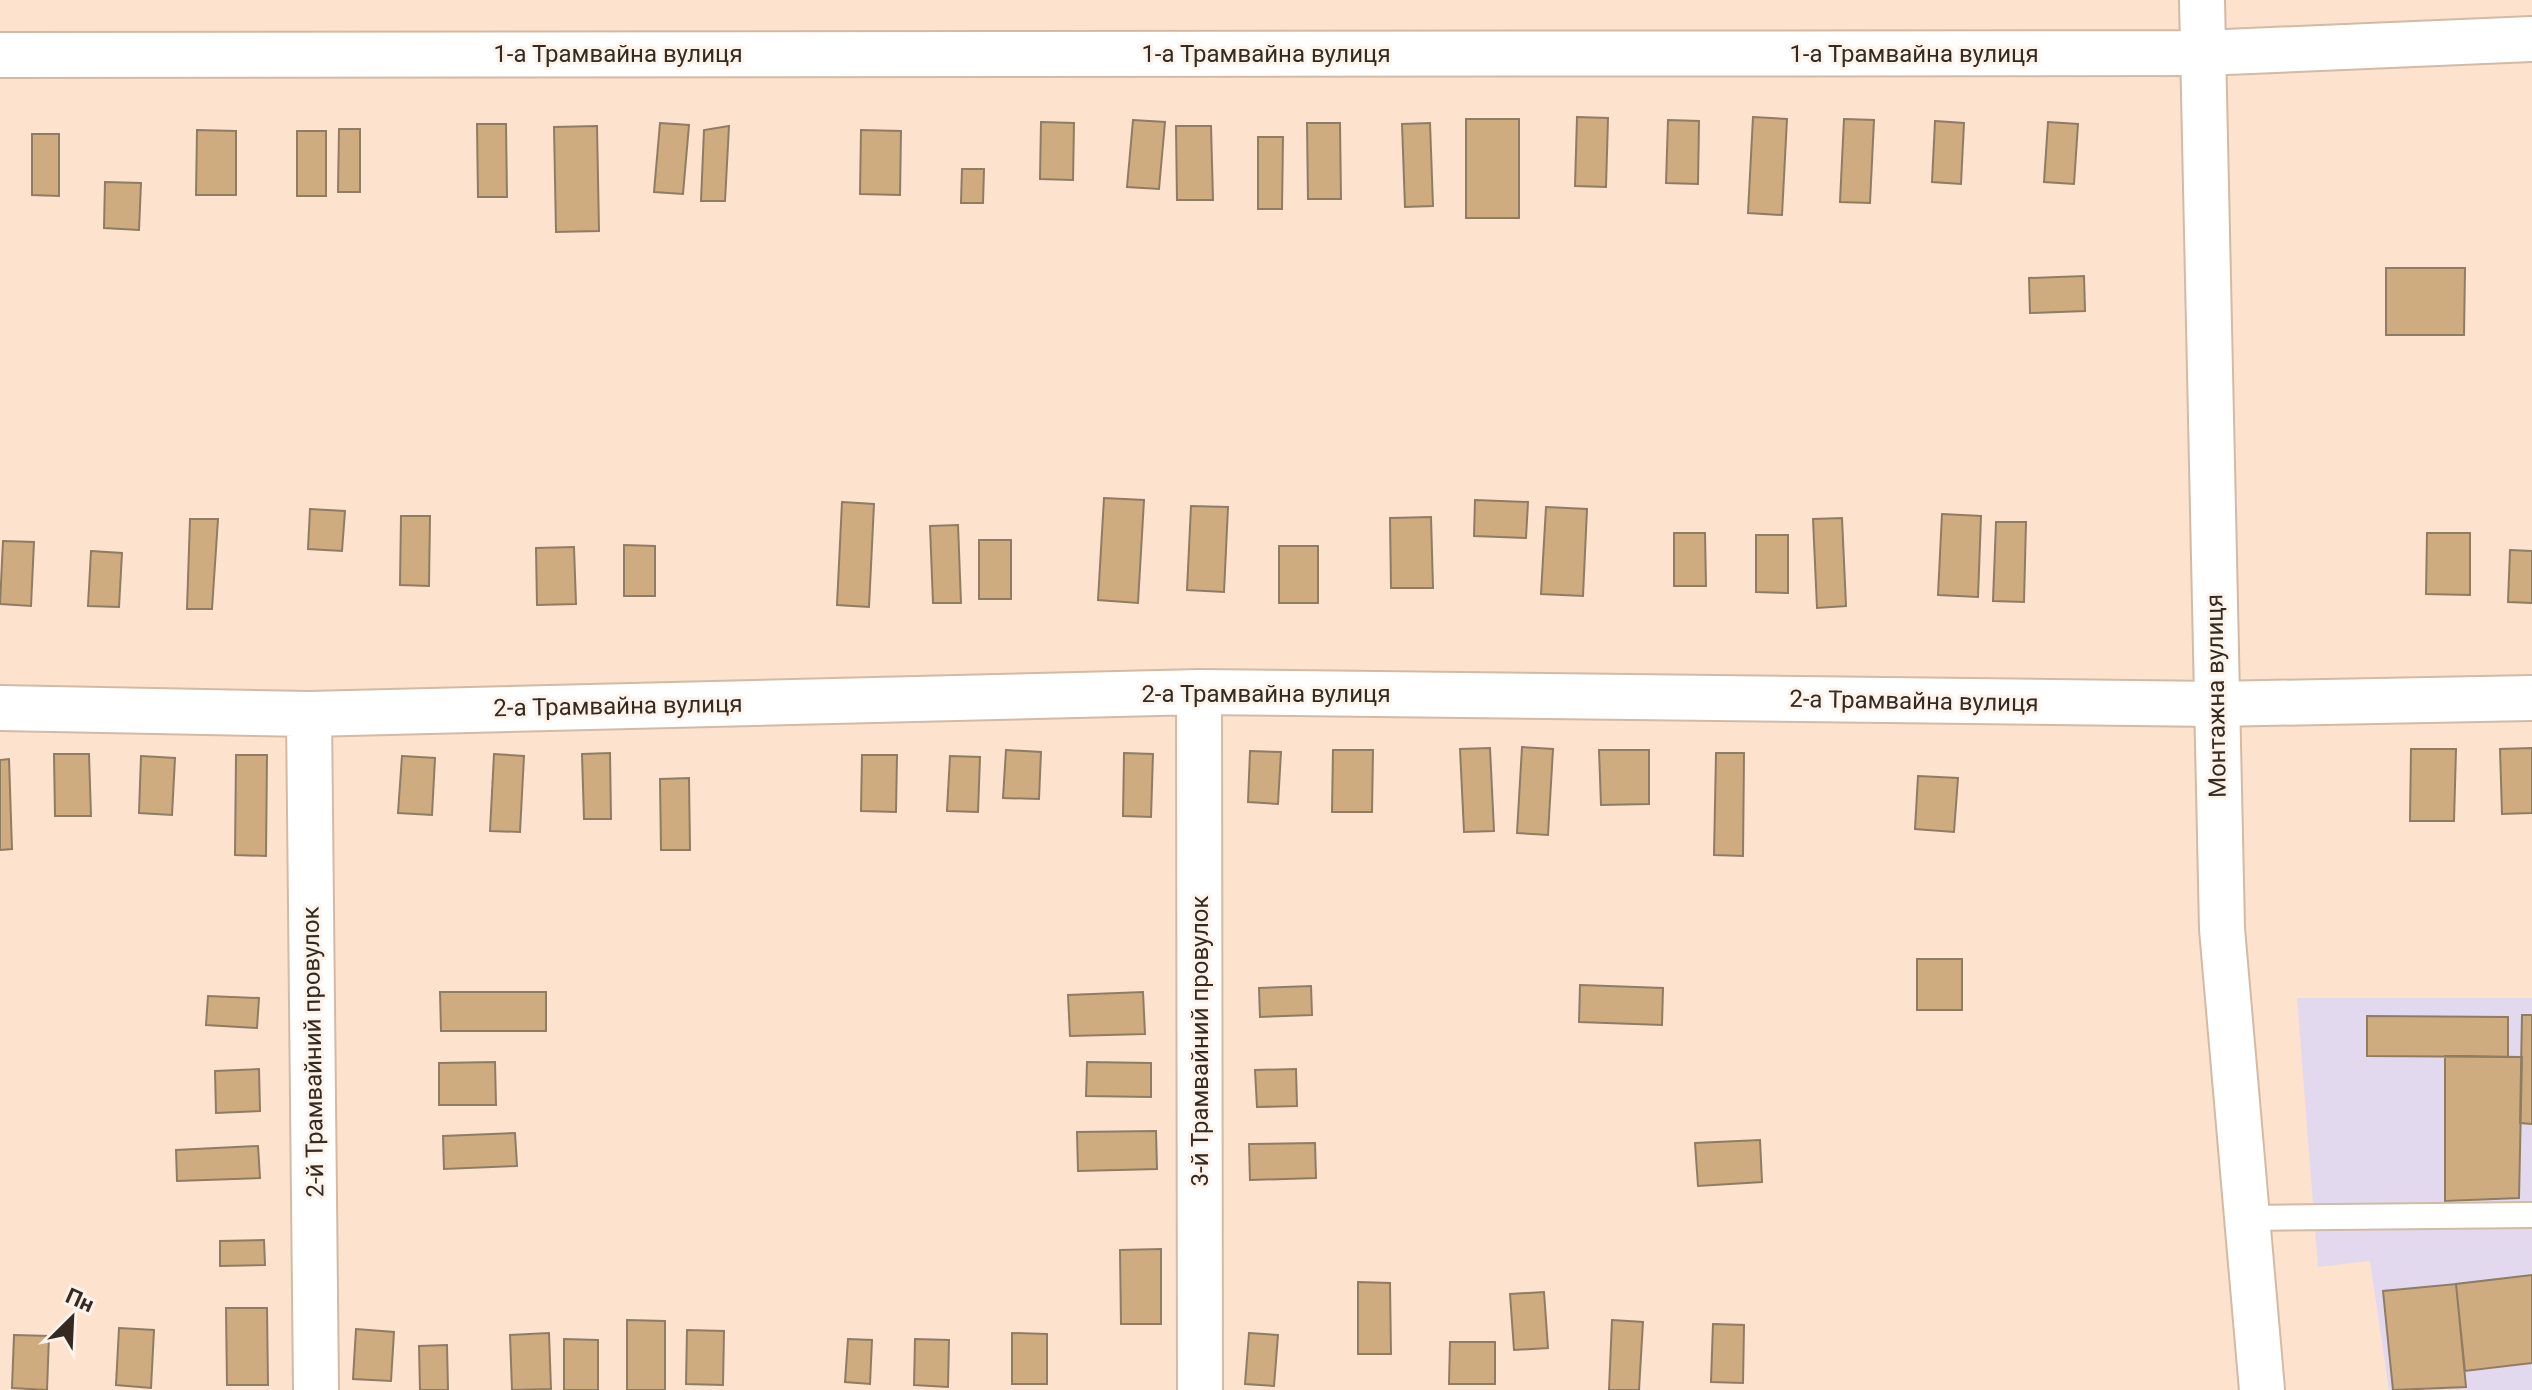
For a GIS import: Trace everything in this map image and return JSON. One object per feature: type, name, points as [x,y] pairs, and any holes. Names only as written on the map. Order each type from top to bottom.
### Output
[{"type":"street","name":"Монтажна вулиця","points":[[2202,0],[2222,929],[2262,1390]]},
{"type":"street","name":"1-а Трамвайна вулиця","points":[[0,55],[2203,53],[2532,39]]},
{"type":"street","name":"2-а Трамвайна вулиця","points":[[0,708],[309,714],[1199,692],[2215,704],[2532,698]]},
{"type":"street","name":"3-й Трамвайний провулок","points":[[1199,692],[1200,1390]]},
{"type":"street","name":"2-й Трамвайний провулок","points":[[309,714],[316,1390]]},
{"type":"lane","points":[[2247,1218],[2532,1215]]},
{"type":"shaded area","points":[[2297,998],[2532,998],[2532,1390],[2389,1390],[2370,1261],[2318,1267]]},
{"type":"building","points":[[1577,117],[1608,118],[1606,187],[1575,186]]},
{"type":"building","points":[[1753,117],[1787,119],[1782,215],[1748,213]]},
{"type":"building","points":[[1466,119],[1519,119],[1519,218],[1466,218]]},
{"type":"building","points":[[1844,119],[1874,120],[1870,203],[1840,202]]},
{"type":"building","points":[[1133,120],[1165,122],[1159,189],[1127,187]]},
{"type":"building","points":[[1668,120],[1699,121],[1698,184],[1666,183]]},
{"type":"building","points":[[1935,121],[1964,123],[1961,184],[1932,182]]},
{"type":"building","points":[[1041,122],[1074,123],[1073,180],[1040,179]]},
{"type":"building","points":[[2048,122],[2078,124],[2074,184],[2044,182]]},
{"type":"building","points":[[660,123],[689,125],[683,194],[654,192]]},
{"type":"building","points":[[1307,123],[1340,123],[1341,199],[1308,199]]},
{"type":"building","points":[[1430,123],[1433,206],[1405,207],[1402,124]]},
{"type":"building","points":[[477,124],[506,124],[507,197],[478,197]]},
{"type":"building","points":[[597,126],[599,231],[556,232],[554,127]]},
{"type":"building","points":[[729,126],[725,201],[701,201],[704,130]]},
{"type":"building","points":[[1176,126],[1211,126],[1213,200],[1177,200]]},
{"type":"building","points":[[339,129],[360,129],[360,192],[338,192]]},
{"type":"building","points":[[197,130],[236,131],[236,195],[196,195]]},
{"type":"building","points":[[861,130],[901,131],[900,195],[860,194]]},
{"type":"building","points":[[297,131],[326,131],[326,196],[297,196]]},
{"type":"building","points":[[32,134],[59,134],[59,196],[32,195]]},
{"type":"building","points":[[1258,137],[1283,137],[1282,209],[1258,209]]},
{"type":"building","points":[[962,169],[984,169],[983,203],[961,203]]},
{"type":"building","points":[[105,182],[141,183],[139,230],[104,228]]},
{"type":"building","points":[[2386,268],[2465,268],[2464,335],[2386,335]]},
{"type":"building","points":[[2084,276],[2085,311],[2030,313],[2029,278]]},
{"type":"building","points":[[1104,498],[1144,500],[1138,603],[1098,600]]},
{"type":"building","points":[[1475,500],[1528,502],[1526,538],[1474,536]]},
{"type":"building","points":[[842,502],[874,504],[869,607],[837,605]]},
{"type":"building","points":[[1191,506],[1228,507],[1224,592],[1187,590]]},
{"type":"building","points":[[1546,507],[1587,509],[1583,596],[1541,594]]},
{"type":"building","points":[[310,509],[345,511],[342,551],[308,549]]},
{"type":"building","points":[[1942,514],[1981,516],[1978,597],[1938,595]]},
{"type":"building","points":[[401,516],[430,516],[429,586],[400,585]]},
{"type":"building","points":[[1431,517],[1433,588],[1391,588],[1390,518]]},
{"type":"building","points":[[1842,518],[1846,606],[1817,608],[1813,519]]},
{"type":"building","points":[[190,519],[218,519],[212,609],[187,609]]},
{"type":"building","points":[[1996,522],[2026,522],[2024,602],[1993,601]]},
{"type":"building","points":[[958,525],[961,603],[933,603],[930,526]]},
{"type":"building","points":[[1674,533],[1705,533],[1706,586],[1674,586]]},
{"type":"building","points":[[2427,533],[2470,533],[2470,595],[2426,594]]},
{"type":"building","points":[[1756,535],[1788,535],[1788,593],[1756,592]]},
{"type":"building","points":[[979,540],[1011,540],[1011,599],[979,599]]},
{"type":"building","points":[[3,541],[34,542],[31,606],[0,604]]},
{"type":"building","points":[[624,545],[655,546],[655,596],[624,596]]},
{"type":"building","points":[[1279,546],[1318,546],[1318,603],[1279,603]]},
{"type":"building","points":[[574,547],[576,604],[537,605],[536,548]]},
{"type":"building","points":[[2510,550],[2532,551],[2532,603],[2508,602]]},
{"type":"building","points":[[91,551],[122,553],[119,607],[88,606]]},
{"type":"building","points":[[1522,747],[1553,749],[1548,835],[1517,833]]},
{"type":"building","points":[[1490,748],[1494,831],[1464,832],[1460,749]]},
{"type":"building","points":[[2532,748],[2532,813],[2502,814],[2500,749]]},
{"type":"building","points":[[2411,749],[2456,749],[2454,821],[2410,821]]},
{"type":"building","points":[[1006,750],[1041,752],[1039,799],[1003,798]]},
{"type":"building","points":[[1333,750],[1373,750],[1372,812],[1332,812]]},
{"type":"building","points":[[1599,750],[1649,750],[1649,804],[1601,805]]},
{"type":"building","points":[[1250,751],[1281,752],[1278,804],[1248,802]]},
{"type":"building","points":[[610,753],[611,819],[584,819],[582,754]]},
{"type":"building","points":[[1124,753],[1153,754],[1151,817],[1123,816]]},
{"type":"building","points":[[1716,753],[1744,753],[1743,856],[1714,855]]},
{"type":"building","points":[[54,754],[89,754],[91,816],[55,816]]},
{"type":"building","points":[[494,754],[524,756],[520,832],[490,831]]},
{"type":"building","points":[[236,755],[267,755],[266,856],[235,855]]},
{"type":"building","points":[[862,755],[897,755],[896,812],[861,811]]},
{"type":"building","points":[[141,756],[175,758],[172,815],[139,813]]},
{"type":"building","points":[[402,756],[435,758],[432,815],[398,813]]},
{"type":"building","points":[[950,756],[980,757],[978,812],[947,811]]},
{"type":"building","points":[[9,759],[12,849],[0,850],[0,760]]},
{"type":"building","points":[[1918,776],[1958,778],[1954,832],[1915,829]]},
{"type":"building","points":[[689,778],[690,850],[661,850],[660,779]]},
{"type":"building","points":[[1917,959],[1962,959],[1962,1010],[1917,1010]]},
{"type":"building","points":[[1580,985],[1663,988],[1662,1025],[1579,1022]]},
{"type":"building","points":[[1311,986],[1312,1015],[1260,1017],[1259,988]]},
{"type":"building","points":[[440,992],[546,992],[546,1031],[441,1031]]},
{"type":"building","points":[[1143,992],[1145,1034],[1070,1036],[1068,995]]},
{"type":"building","points":[[208,996],[259,998],[257,1028],[206,1025]]},
{"type":"building","points":[[2522,1015],[2532,1015],[2532,1124],[2520,1123]]},
{"type":"building","points":[[2367,1016],[2508,1017],[2508,1057],[2367,1056]]},
{"type":"building","points":[[2445,1056],[2522,1057],[2519,1198],[2445,1201]]},
{"type":"building","points":[[495,1062],[496,1105],[439,1105],[439,1063]]},
{"type":"building","points":[[1087,1062],[1151,1063],[1151,1097],[1086,1096]]},
{"type":"building","points":[[259,1069],[260,1111],[216,1113],[215,1071]]},
{"type":"building","points":[[1296,1069],[1297,1106],[1257,1107],[1255,1070]]},
{"type":"building","points":[[1156,1131],[1157,1169],[1078,1171],[1077,1132]]},
{"type":"building","points":[[515,1133],[517,1166],[444,1169],[443,1136]]},
{"type":"building","points":[[1760,1140],[1762,1182],[1698,1186],[1695,1143]]},
{"type":"building","points":[[1315,1143],[1316,1178],[1250,1180],[1249,1144]]},
{"type":"building","points":[[258,1146],[260,1178],[177,1181],[176,1150]]},
{"type":"building","points":[[264,1240],[265,1265],[220,1266],[220,1241]]},
{"type":"building","points":[[1161,1249],[1161,1324],[1121,1324],[1120,1250]]},
{"type":"building","points":[[2532,1275],[2532,1363],[2465,1371],[2456,1284]]},
{"type":"building","points":[[1358,1282],[1390,1283],[1391,1354],[1358,1354]]},
{"type":"building","points":[[2456,1284],[2466,1387],[2393,1390],[2383,1291]]},
{"type":"building","points":[[1544,1292],[1548,1348],[1514,1350],[1510,1294]]},
{"type":"building","points":[[226,1308],[267,1308],[268,1385],[227,1385]]},
{"type":"building","points":[[627,1320],[665,1321],[665,1390],[627,1390]]},
{"type":"building","points":[[1612,1320],[1643,1322],[1639,1390],[1609,1390]]},
{"type":"building","points":[[1713,1324],[1744,1325],[1743,1383],[1711,1382]]},
{"type":"building","points":[[119,1328],[154,1330],[151,1388],[116,1385]]},
{"type":"building","points":[[356,1329],[394,1332],[391,1381],[353,1379]]},
{"type":"building","points":[[687,1330],[724,1331],[723,1385],[686,1384]]},
{"type":"building","points":[[549,1333],[551,1389],[512,1390],[510,1335]]},
{"type":"building","points":[[1012,1333],[1047,1334],[1047,1384],[1012,1384]]},
{"type":"building","points":[[1249,1333],[1278,1335],[1274,1386],[1245,1384]]},
{"type":"building","points":[[14,1335],[49,1336],[47,1390],[12,1388]]},
{"type":"building","points":[[564,1339],[598,1340],[598,1390],[564,1390]]},
{"type":"building","points":[[848,1339],[872,1340],[870,1384],[845,1382]]},
{"type":"building","points":[[915,1339],[949,1340],[948,1387],[914,1385]]},
{"type":"building","points":[[1450,1342],[1495,1342],[1495,1384],[1449,1384]]},
{"type":"building","points":[[447,1345],[448,1390],[420,1390],[419,1346]]}]
